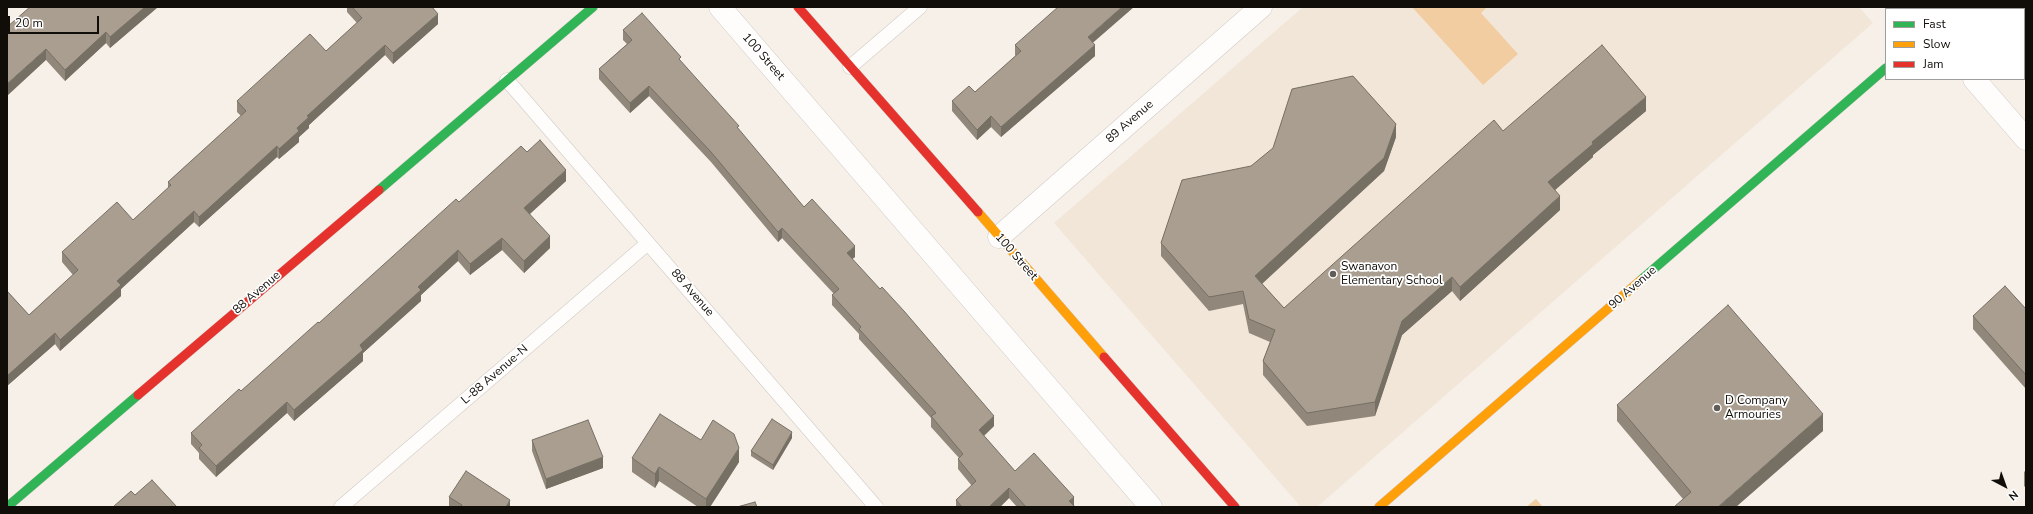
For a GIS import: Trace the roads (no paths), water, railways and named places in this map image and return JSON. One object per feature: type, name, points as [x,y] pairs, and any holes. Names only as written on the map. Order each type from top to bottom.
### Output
[{"type":"street","name":"88 Avenue","points":[[7,507],[593,7]]},
{"type":"street","name":"100 Street","points":[[720,7],[1151,507]]},
{"type":"street","name":"100 Street","points":[[798,7],[1234,507]]},
{"type":"street","name":"89 Avenue","points":[[998,237],[1261,7]]},
{"type":"street","name":"90 Avenue","points":[[1379,507],[1885,69]]},
{"type":"street","points":[[1975,80],[2026,139]]},
{"type":"lane","points":[[850,67],[920,7]]},
{"type":"lane","name":"88 Avenue","points":[[507,80],[876,507]]},
{"type":"lane","name":"L-88 Avenue-N","points":[[341,507],[648,243]]},
{"type":"place","name":"Swanavon Elementary School","points":[[1333,274]]},
{"type":"place","name":"D Company Armouries","points":[[1717,408]]}]
